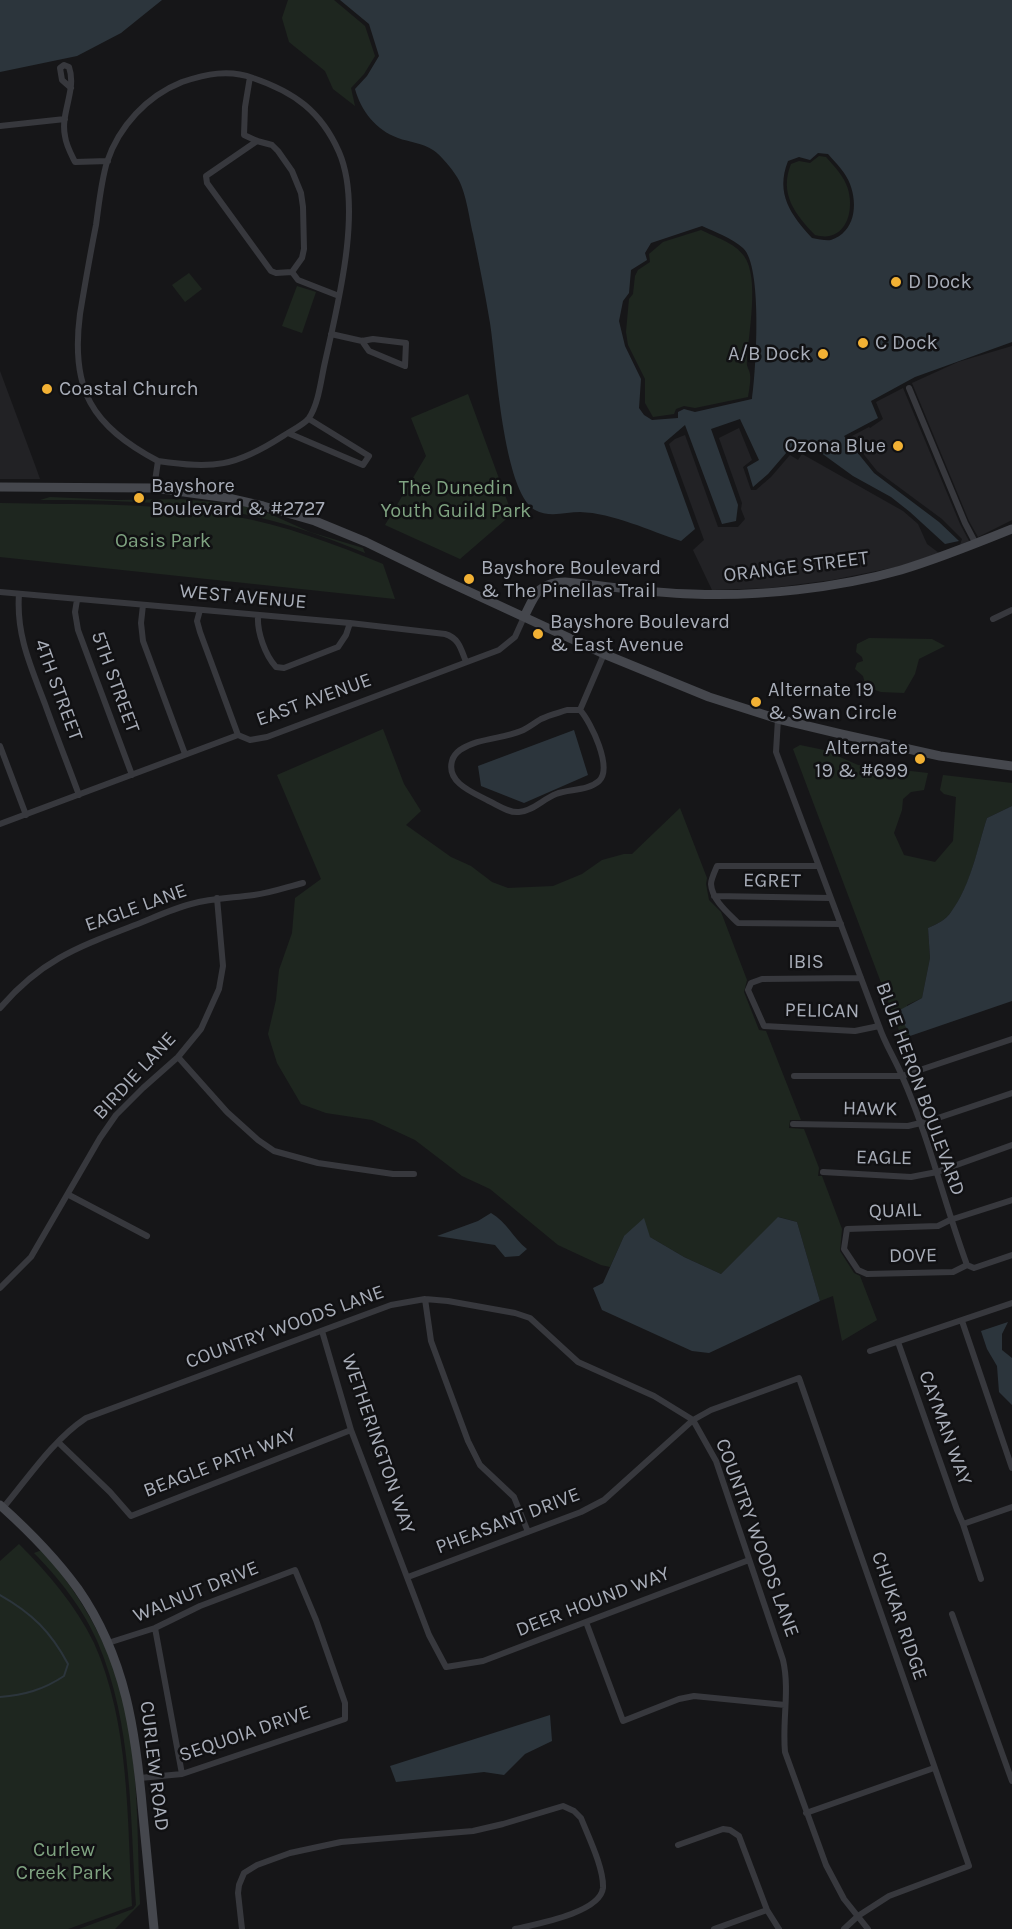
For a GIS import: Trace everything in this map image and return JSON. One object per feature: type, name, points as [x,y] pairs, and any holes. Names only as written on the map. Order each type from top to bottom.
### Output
[{"type":"main road","points":[[0,486],[154,488],[228,498],[315,521],[366,542],[604,654],[709,697],[778,719],[940,756],[1012,766]]},
{"type":"main road","name":"ORANGE STREET","points":[[524,616],[536,592],[550,583],[565,582],[692,594],[770,592],[867,579],[902,570],[1012,529]]},
{"type":"main road","name":"CURLEW ROAD","points":[[1,1506],[40,1541],[89,1606],[108,1643],[124,1686],[130,1709],[140,1778],[154,1929]]},
{"type":"street","points":[[224,73],[250,77],[285,90],[301,100],[330,132],[347,176],[349,201],[344,277],[316,398],[309,420],[248,457],[205,465],[158,461],[120,438],[103,420],[90,401],[81,379],[77,337],[108,161],[126,125],[154,97],[201,75],[224,73]]},
{"type":"street","points":[[250,77],[244,107],[244,135],[272,144],[292,171],[301,193],[304,249],[302,258],[292,272]]},
{"type":"street","points":[[71,88],[64,135],[75,162],[108,161]]},
{"type":"street","points":[[0,126],[65,119]]},
{"type":"street","points":[[257,141],[206,176],[207,183],[271,271],[292,272]]},
{"type":"street","points":[[292,272],[298,280],[339,296]]},
{"type":"street","points":[[331,334],[362,341],[373,339],[406,343],[405,366],[369,351],[362,341]]},
{"type":"street","points":[[909,388],[976,544]]},
{"type":"street","points":[[288,433],[363,465],[369,456],[309,420]]},
{"type":"street","points":[[154,488],[158,461]]},
{"type":"street","name":"WEST AVENUE","points":[[0,592],[350,623],[454,636],[466,662]]},
{"type":"street","name":"4TH STREET","points":[[19,594],[20,633],[28,660],[79,795]]},
{"type":"street","name":"5TH STREET","points":[[77,600],[75,612],[78,630],[132,775]]},
{"type":"street","points":[[143,605],[142,641],[185,754]]},
{"type":"street","points":[[200,610],[197,621],[200,632],[238,735]]},
{"type":"street","points":[[993,619],[1012,610]]},
{"type":"street","points":[[258,616],[260,633],[271,661],[276,667],[284,668],[338,647],[350,623]]},
{"type":"street","name":"EAST AVENUE","points":[[0,824],[238,735],[250,740],[267,737],[499,650],[515,637],[524,616]]},
{"type":"street","points":[[580,710],[604,654]]},
{"type":"street","points":[[567,710],[580,710],[589,719],[604,762],[605,772],[600,780],[589,787],[555,794],[531,809],[519,812],[509,811],[463,787],[456,780],[451,767],[453,758],[460,750],[522,731],[542,719],[567,710]]},
{"type":"street","name":"BLUE HERON BOULEVARD","points":[[778,719],[776,752],[889,1054],[902,1076],[920,1124],[937,1172],[950,1220],[967,1265]]},
{"type":"street","points":[[0,746],[26,815]]},
{"type":"street","points":[[818,866],[717,866],[710,882],[714,896],[738,923],[841,924]]},
{"type":"street","name":"EAGLE LANE","points":[[0,1008],[23,982],[66,953],[190,904],[217,898],[256,895],[303,883]]},
{"type":"street","name":"EGRET","points":[[714,896],[830,898]]},
{"type":"street","name":"BIRDIE LANE","points":[[0,1288],[31,1257],[100,1138],[116,1115],[178,1057],[201,1029],[219,989],[223,966],[217,898]]},
{"type":"street","name":"IBIS","points":[[764,1026],[748,990],[751,983],[762,979],[861,978]]},
{"type":"street","name":"PELICAN","points":[[764,1026],[855,1031],[879,1026]]},
{"type":"street","points":[[794,1076],[902,1076],[1012,1039]]},
{"type":"street","points":[[178,1057],[227,1112],[274,1151],[318,1163],[393,1174],[414,1173]]},
{"type":"street","name":"HAWK","points":[[793,1124],[908,1126],[1012,1093]]},
{"type":"street","name":"EAGLE","points":[[823,1172],[911,1177],[937,1172],[1012,1146]]},
{"type":"street","points":[[69,1195],[147,1236]]},
{"type":"street","name":"QUAIL","points":[[847,1229],[938,1226],[1012,1200]]},
{"type":"street","name":"DOVE","points":[[847,1229],[844,1249],[858,1270],[867,1274],[953,1272],[967,1265],[974,1268],[1012,1255]]},
{"type":"street","points":[[425,1299],[431,1341],[468,1441],[480,1465],[514,1497],[528,1532]]},
{"type":"street","name":"COUNTRY WOODS LANE","points":[[1,1506],[74,1426],[86,1418],[391,1305],[425,1299],[448,1301],[515,1313],[530,1318],[578,1362],[654,1396],[693,1420],[716,1461],[783,1660],[787,1677],[785,1752],[806,1813],[837,1888],[868,1929]]},
{"type":"street","points":[[870,1351],[1012,1303]]},
{"type":"street","points":[[962,1321],[1012,1468]]},
{"type":"street","name":"WETHERINGTON WAY","points":[[321,1331],[351,1430],[429,1635],[446,1667]]},
{"type":"street","name":"CAYMAN WAY","points":[[898,1342],[981,1579]]},
{"type":"street","name":"PHEASANT DRIVE","points":[[408,1577],[581,1512],[604,1500],[693,1420],[730,1402],[799,1378]]},
{"type":"street","name":"CHUKAR RIDGE","points":[[799,1378],[969,1866],[889,1896],[858,1916]]},
{"type":"street","name":"BEAGLE PATH WAY","points":[[58,1443],[77,1459],[131,1516],[351,1430]]},
{"type":"street","points":[[963,1524],[1012,1507]]},
{"type":"street","name":"DEER HOUND WAY","points":[[446,1667],[483,1661],[749,1560]]},
{"type":"street","name":"WALNUT DRIVE","points":[[108,1643],[155,1628],[200,1606],[295,1570],[316,1620],[345,1703]]},
{"type":"street","points":[[952,1614],[1012,1781]]},
{"type":"street","points":[[586,1622],[623,1721],[694,1696],[785,1705]]},
{"type":"street","points":[[155,1628],[182,1774]]},
{"type":"street","name":"SEQUOIA DRIVE","points":[[140,1778],[182,1774],[345,1719],[345,1703]]},
{"type":"street","points":[[806,1813],[934,1768]]},
{"type":"street","points":[[242,1929],[238,1893],[244,1873],[257,1865],[290,1853],[341,1842],[473,1831],[563,1806],[574,1811],[580,1818],[602,1878],[603,1890],[599,1899],[587,1908],[515,1929]]},
{"type":"street","points":[[678,1845],[723,1829],[730,1830],[739,1836],[767,1910],[779,1929]]},
{"type":"street","points":[[714,1929],[767,1910]]},
{"type":"street","points":[[844,1929],[858,1916]]},
{"type":"shaded area","points":[[0,0],[162,0],[121,33],[77,56],[0,72]]},
{"type":"shaded area","points":[[340,0],[1012,0],[1012,342],[915,377],[871,401],[878,418],[844,436],[874,473],[939,522],[959,541],[945,544],[891,497],[853,476],[813,447],[793,445],[768,474],[753,487],[747,467],[759,460],[740,419],[711,429],[738,505],[736,521],[722,524],[685,425],[664,443],[695,529],[681,541],[631,523],[593,513],[552,514],[535,510],[524,498],[508,453],[488,312],[463,189],[452,170],[436,152],[383,130],[370,119],[361,105],[355,89],[367,76],[379,56],[369,24]],"holes":[[[818,153],[828,154],[843,172],[850,184],[854,200],[850,224],[845,231],[831,240],[812,238],[792,212],[784,194],[784,173],[788,161],[799,157],[810,160]],[[702,226],[739,244],[749,259],[756,297],[752,399],[695,412],[684,409],[678,412],[678,418],[652,420],[639,408],[641,379],[625,346],[619,321],[623,301],[629,293],[631,270],[647,260],[645,253],[651,243]]]},
{"type":"shaded area","points":[[1012,346],[1012,520],[978,537],[969,521],[912,383],[958,362]]},
{"type":"shaded area","points":[[0,371],[35,465],[40,479],[0,479]]},
{"type":"shaded area","points":[[903,388],[969,541],[960,545],[962,539],[942,519],[877,471],[850,437],[883,419],[876,402]]},
{"type":"shaded area","points":[[739,428],[752,460],[743,467],[751,490],[756,490],[771,477],[790,455],[798,460],[802,454],[903,511],[918,524],[927,544],[939,553],[901,566],[832,580],[770,588],[712,590],[693,550],[704,540],[669,444],[685,435],[718,527],[738,527],[745,519],[741,509],[742,503],[719,438]]},
{"type":"shaded area","points":[[574,730],[588,775],[524,803],[481,786],[478,766]]},
{"type":"shaded area","points":[[1012,806],[1012,1001],[910,1036],[898,1011],[922,998],[930,958],[928,928],[947,917],[964,890],[987,818]]},
{"type":"shaded area","points":[[491,1213],[527,1249],[519,1256],[505,1257],[495,1245],[437,1236],[478,1221]]},
{"type":"shaded area","points":[[778,1217],[797,1222],[820,1301],[709,1353],[692,1351],[602,1310],[593,1288],[603,1283],[624,1236],[644,1218],[650,1237],[684,1257],[721,1274]]},
{"type":"shaded area","points":[[1008,1322],[1002,1334],[1002,1350],[1012,1358],[1012,1405],[999,1392],[997,1366],[987,1349],[981,1331]]},
{"type":"shaded area","points":[[550,1715],[552,1741],[525,1754],[504,1775],[484,1772],[396,1782],[390,1766]]},
{"type":"green space","points":[[288,0],[334,0],[365,26],[375,56],[364,74],[351,88],[355,106],[333,89],[325,71],[289,42],[282,18]]},
{"type":"green space","points":[[819,156],[826,157],[840,173],[850,199],[849,215],[842,229],[827,236],[815,235],[801,219],[791,203],[787,185],[791,164],[799,161],[810,163]]},
{"type":"green space","points":[[701,230],[735,247],[744,256],[749,266],[752,307],[747,363],[750,377],[748,397],[695,408],[684,406],[676,409],[674,414],[653,417],[645,403],[645,379],[628,345],[626,332],[629,299],[633,294],[638,270],[650,262],[649,254],[663,242]]},
{"type":"green space","points":[[189,273],[202,289],[185,302],[172,285]]},
{"type":"green space","points":[[297,286],[316,292],[302,333],[282,326]]},
{"type":"green space","name":"The Dunedin Youth Guild Park","points":[[468,394],[512,514],[460,559],[385,525],[426,456],[411,418]]},
{"type":"green space","points":[[50,497],[117,500],[179,499],[236,504],[261,510],[310,532],[363,548],[365,553],[300,529],[233,512],[161,503],[40,500]]},
{"type":"green space","name":"Oasis Park","points":[[0,503],[174,508],[271,524],[328,542],[383,564],[395,599],[0,557]]},
{"type":"green space","points":[[869,638],[932,639],[945,646],[919,659],[915,674],[904,693],[881,692],[866,687],[863,676],[855,669],[857,663],[863,661],[856,652],[857,644]]},
{"type":"green space","points":[[383,729],[404,784],[421,811],[406,825],[451,857],[471,866],[492,882],[508,888],[553,886],[582,874],[602,860],[632,854],[680,808],[707,878],[709,900],[721,912],[747,980],[744,992],[759,1030],[766,1031],[801,1120],[790,1120],[789,1128],[804,1129],[819,1168],[818,1176],[822,1176],[842,1229],[840,1251],[854,1273],[860,1276],[877,1320],[842,1341],[833,1296],[820,1301],[797,1222],[779,1217],[721,1274],[684,1257],[650,1237],[624,1236],[610,1267],[601,1265],[558,1245],[490,1189],[462,1176],[415,1140],[372,1120],[326,1113],[301,1104],[277,1063],[268,1034],[276,1000],[279,970],[292,933],[295,898],[321,879],[277,775]]},
{"type":"green space","points":[[800,745],[824,750],[858,765],[928,773],[924,790],[911,792],[903,799],[902,810],[894,833],[904,855],[935,862],[953,841],[956,797],[944,794],[940,790],[943,775],[1012,783],[1012,806],[987,818],[969,879],[958,902],[947,917],[928,928],[930,958],[922,998],[907,1005],[910,1036],[903,1041],[793,749]]},
{"type":"green space","name":"Curlew Creek Park","points":[[19,1544],[61,1590],[87,1629],[106,1674],[121,1739],[125,1772],[132,1906],[68,1929],[0,1929],[0,1561]]},
{"type":"green space","points":[[42,1550],[83,1606],[105,1646],[121,1689],[126,1712],[137,1808],[140,1904],[115,1929],[79,1929],[133,1909],[136,1905],[131,1805],[118,1706],[98,1643],[70,1595],[34,1553]]},
{"type":"waterway","points":[[0,1595],[40,1624],[55,1642],[68,1664],[64,1676],[49,1685],[25,1693],[0,1697]]},
{"type":"place","name":"D Dock","points":[[896,282]]},
{"type":"place","name":"C Dock","points":[[863,343]]},
{"type":"place","name":"A/B Dock","points":[[823,354]]},
{"type":"place","name":"Coastal Church","points":[[47,389]]},
{"type":"place","name":"Ozona Blue","points":[[898,446]]},
{"type":"place","name":"Bayshore Boulevard & #2727","points":[[139,498]]},
{"type":"place","name":"Bayshore Boulevard & The Pinellas Trail","points":[[469,579]]},
{"type":"place","name":"Bayshore Boulevard & East Avenue","points":[[538,634]]},
{"type":"place","name":"Alternate 19 & Swan Circle","points":[[756,702]]},
{"type":"place","name":"Alternate 19 & #699","points":[[920,759]]}]
